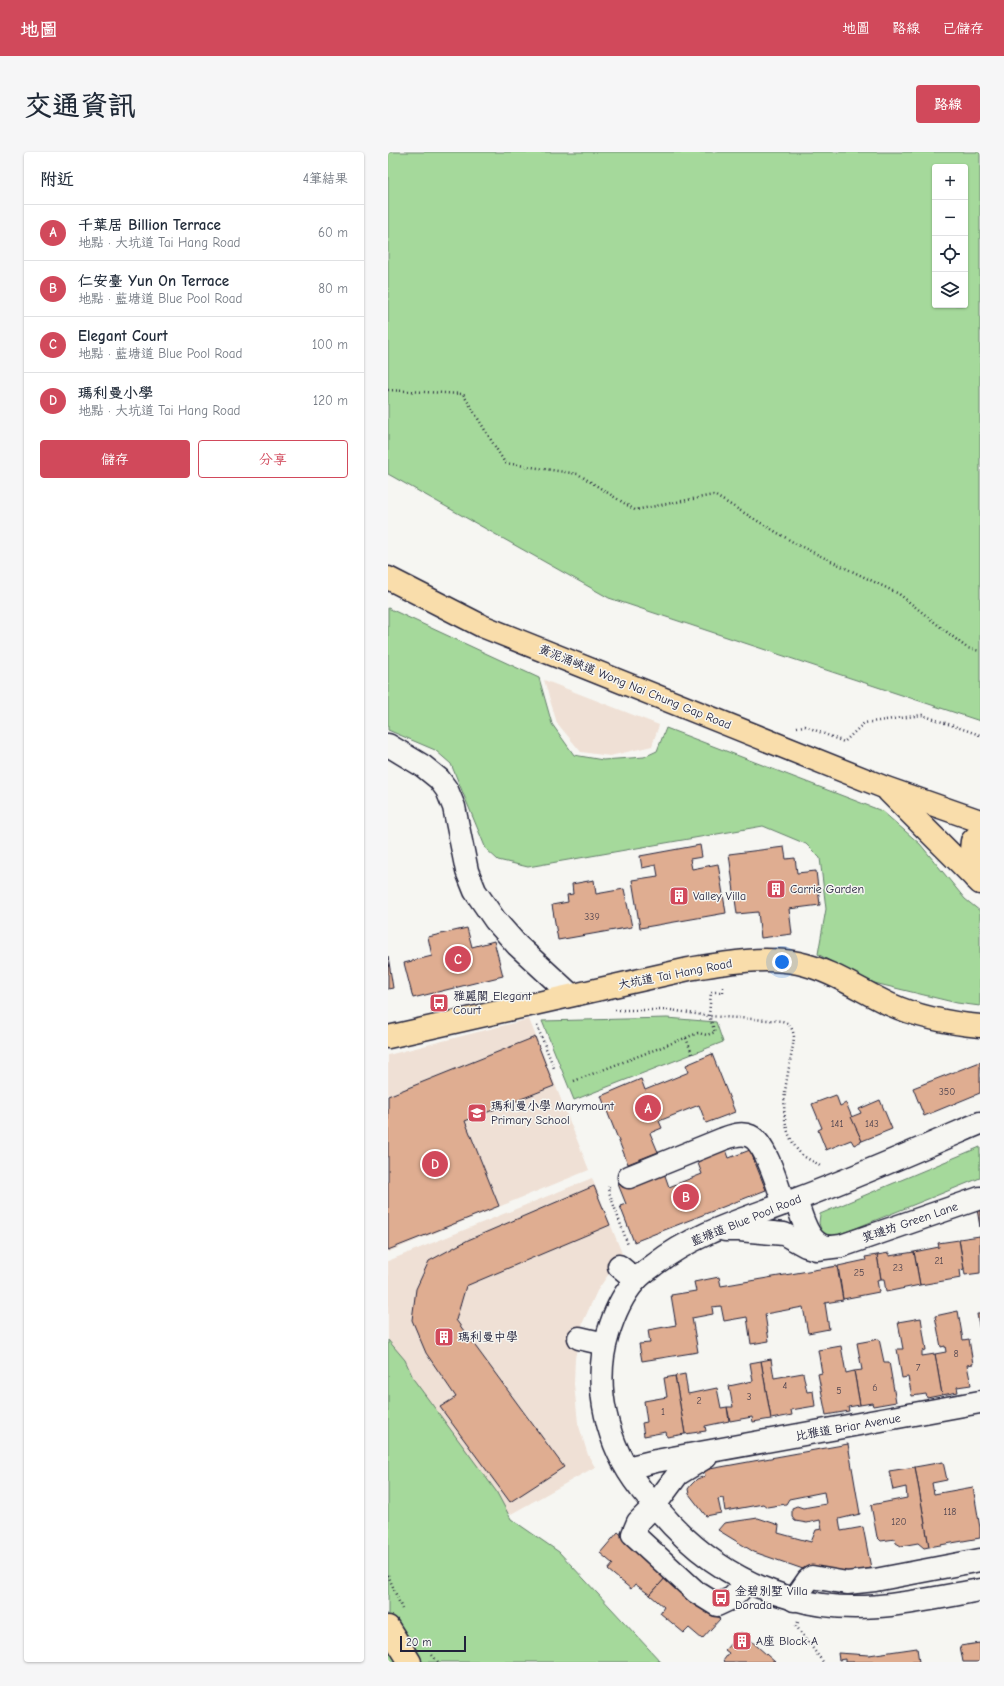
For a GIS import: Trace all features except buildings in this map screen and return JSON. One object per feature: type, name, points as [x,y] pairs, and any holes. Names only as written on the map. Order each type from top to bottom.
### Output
[{"type":"main road","name":"黃泥涌峽道 Wong Nai Chung Gap Road","points":[[388,578],[482,626],[886,788],[980,821]]},
{"type":"main road","name":"黃泥涌峽道 Wong Nai Chung Gap Road","points":[[886,788],[977,880]]},
{"type":"main road","points":[[977,880],[970,859],[972,841],[980,833]]},
{"type":"main road","name":"大坑道 Tai Hang Road","points":[[388,1037],[689,969],[722,963],[753,960],[798,963],[826,972],[907,1011],[955,1024],[980,1026]]},
{"type":"main road","points":[[388,1627],[410,1662]]},
{"type":"street","points":[[388,745],[423,766],[439,779],[447,790],[454,807],[467,871],[475,891],[494,920],[517,945],[571,995]]},
{"type":"street","name":"藍塘道 Blue Pool Road","points":[[980,1123],[790,1202],[714,1231],[687,1243],[676,1250],[636,1280],[621,1299],[605,1344],[601,1378],[606,1412],[616,1446],[627,1468],[640,1488],[665,1518],[689,1543],[730,1573],[748,1582],[794,1600],[835,1607],[888,1606],[980,1590]]},
{"type":"street","points":[[620,1179],[722,1138],[735,1135],[748,1135],[754,1138],[764,1153],[790,1202]]},
{"type":"street","name":"箕璉坊 Green Lane","points":[[714,1231],[739,1230],[784,1234],[806,1246],[816,1249],[840,1246],[980,1198]]},
{"type":"street","name":"箕璉坊 Green Lane","points":[[790,1202],[815,1242],[826,1246],[840,1246]]},
{"type":"street","points":[[619,1266],[636,1280]]},
{"type":"street","points":[[579,1338],[605,1344]]},
{"type":"street","name":"比雅道 Briar Avenue","points":[[627,1468],[656,1461],[980,1402]]},
{"type":"street","name":"比雅道 Briar Avenue","points":[[717,1451],[678,1474],[655,1505],[638,1522],[633,1534],[643,1545],[696,1592],[717,1605],[732,1598],[748,1582]]},
{"type":"street","points":[[794,1600],[808,1580],[812,1578],[847,1583],[875,1580],[980,1560]]},
{"type":"path","points":[[388,390],[463,394],[505,463],[578,474],[635,510],[714,495],[798,545],[899,594],[967,648],[980,651]]},
{"type":"path","points":[[792,728],[805,726],[844,742],[864,723],[922,715],[980,735]]},
{"type":"path","points":[[574,1081],[698,1033],[707,1035],[715,1032],[709,1016],[711,992],[723,992],[722,980]]},
{"type":"path","points":[[611,1010],[671,1010],[709,1016],[786,1022],[792,1028],[794,1037],[784,1097],[784,1120],[792,1140],[800,1153],[806,1158],[820,1165],[821,1169]]},
{"type":"path","points":[[535,1022],[554,1068]]},
{"type":"path","points":[[686,1038],[692,1054]]},
{"type":"path","points":[[620,1179],[608,1189],[628,1247]]},
{"type":"path","points":[[796,1626],[823,1662]]},
{"type":"shaded area","points":[[544,680],[659,725],[652,746],[610,756],[581,752],[557,723]]},
{"type":"shaded area","name":"瑪利曼小學 Marymount Primary School","points":[[529,1019],[589,1170],[388,1252],[388,1055]]},
{"type":"shaded area","points":[[592,1178],[625,1261],[608,1275],[597,1291],[583,1322],[575,1358],[574,1384],[578,1423],[588,1455],[595,1467],[511,1514],[474,1498],[388,1349],[388,1261]]},
{"type":"green space","points":[[388,152],[980,152],[980,721],[609,598],[388,474]]},
{"type":"green space","points":[[388,608],[539,678],[552,724],[574,755],[603,760],[644,757],[657,751],[666,728],[882,811],[920,844],[965,899],[980,911],[980,1006],[957,1003],[862,980],[818,954],[826,909],[820,858],[806,844],[763,826],[528,867],[498,860],[486,849],[451,764],[435,750],[388,730]]},
{"type":"green space","points":[[667,1018],[716,1022],[723,1042],[574,1100],[542,1021]]},
{"type":"green space","points":[[980,1147],[980,1178],[834,1236],[822,1233],[819,1223],[820,1214]]},
{"type":"green space","points":[[388,1340],[405,1360],[414,1380],[496,1491],[511,1519],[559,1552],[661,1662],[388,1662]]},
{"type":"place","name":"Carrie Garden","points":[[776,889]]},
{"type":"place","name":"Valley Villa","points":[[679,896]]},
{"type":"place","name":"Elegant Court","points":[[458,959]]},
{"type":"place","name":"雅麗閣 Elegant Court","points":[[439,1003]]},
{"type":"place","name":"千葉居 Billion Terrace","points":[[648,1108]]},
{"type":"place","name":"瑪利曼小學 Marymount Primary School","points":[[477,1113]]},
{"type":"place","name":"瑪利曼小學","points":[[435,1164]]},
{"type":"place","name":"仁安臺 Yun On Terrace","points":[[686,1197]]},
{"type":"place","name":"瑪利曼中學","points":[[444,1337]]},
{"type":"place","name":"金碧別墅 Villa Dorada","points":[[721,1598]]},
{"type":"place","name":"A座 Block A","points":[[742,1641]]}]
